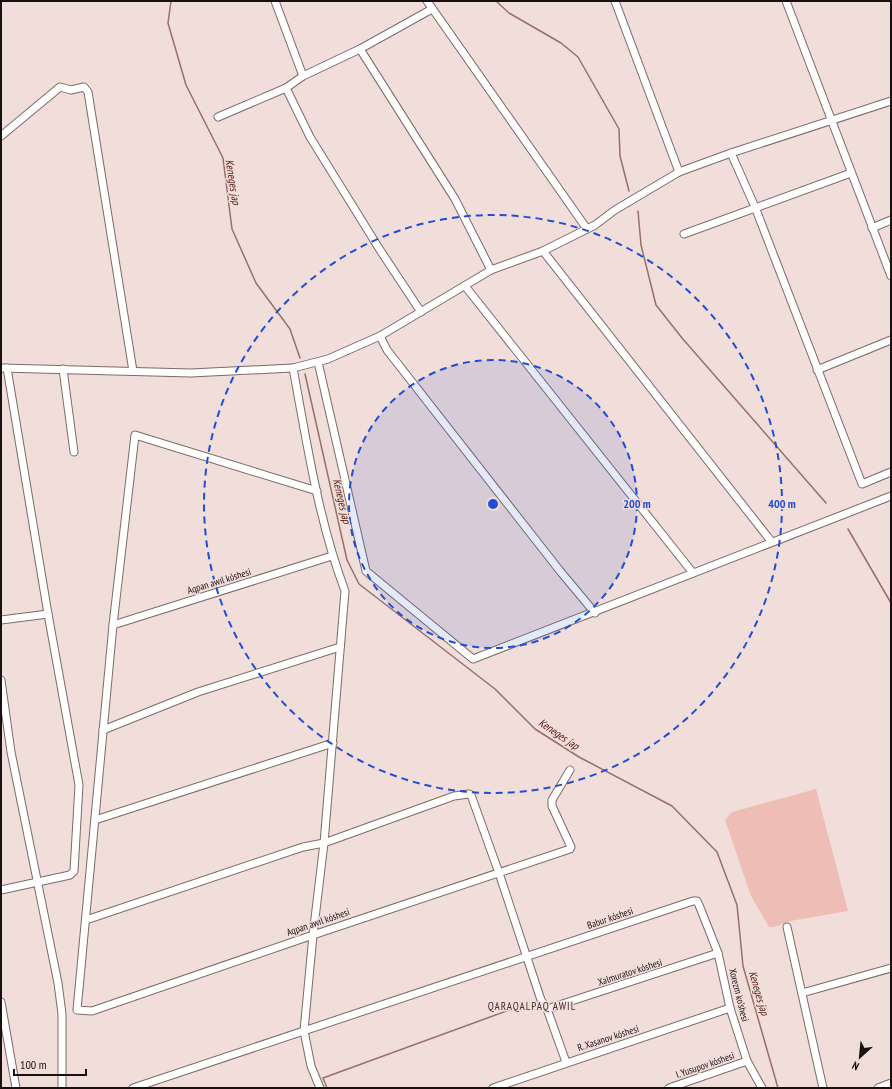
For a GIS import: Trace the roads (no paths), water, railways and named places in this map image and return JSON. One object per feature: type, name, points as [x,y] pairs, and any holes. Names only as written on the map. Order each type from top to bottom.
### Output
[{"type":"street","points":[[275,1],[303,76]]},
{"type":"street","points":[[427,1],[587,229]]},
{"type":"street","points":[[615,1],[679,172]]},
{"type":"street","points":[[786,1],[830,121],[891,276]]},
{"type":"street","points":[[218,117],[286,88],[303,76],[360,49],[432,9]]},
{"type":"street","points":[[360,49],[455,199],[490,270]]},
{"type":"street","points":[[1,136],[60,87],[70,90],[84,87],[88,92],[134,371]]},
{"type":"street","points":[[286,88],[310,137],[380,250],[421,312]]},
{"type":"street","points":[[1,890],[70,875],[74,871],[79,785],[4,368],[191,373],[293,368],[318,362],[380,336],[490,270],[543,251],[587,229],[643,192],[679,172],[731,153],[891,101]]},
{"type":"street","points":[[731,153],[755,207],[862,484],[891,472]]},
{"type":"street","points":[[684,234],[851,173]]},
{"type":"street","points":[[872,228],[891,220]]},
{"type":"street","points":[[543,251],[771,541]]},
{"type":"street","points":[[465,286],[694,573]]},
{"type":"street","points":[[380,336],[387,350],[560,571],[595,612]]},
{"type":"street","points":[[817,370],[891,340]]},
{"type":"street","points":[[318,362],[366,571],[474,659],[694,573],[771,541],[891,496]]},
{"type":"street","points":[[293,368],[316,491],[332,556],[345,591],[324,843],[313,935],[304,1031],[311,1066],[320,1088]]},
{"type":"street","points":[[63,369],[74,452]]},
{"type":"street","points":[[316,491],[134,435],[113,625],[86,920],[304,847],[324,843],[466,793],[471,795],[499,873],[541,1000],[547,1009],[566,1062]]},
{"type":"street","name":"Aqpan awıl kóshesi","points":[[113,625],[332,556]]},
{"type":"street","points":[[1,620],[48,614]]},
{"type":"street","points":[[103,730],[198,692],[340,647]]},
{"type":"street","points":[[1,680],[11,752],[58,983],[62,1014],[62,1088]]},
{"type":"street","points":[[95,820],[332,743]]},
{"type":"street","name":"Aqpan awıl kóshesi","points":[[86,920],[77,1010],[92,1011],[567,850],[571,847],[552,806],[552,800],[570,770]]},
{"type":"street","name":"Babur kóshesi","points":[[526,957],[692,901],[697,901],[699,905]]},
{"type":"street","name":"Xorezm ko'shesi","points":[[699,905],[718,953],[730,1008],[747,1061],[762,1088]]},
{"type":"street","points":[[786,927],[823,1088]]},
{"type":"street","name":"Xalmuratov kóshesi","points":[[547,1009],[718,953]]},
{"type":"street","points":[[133,1088],[526,957]]},
{"type":"street","points":[[802,993],[891,968]]},
{"type":"street","points":[[1,1002],[16,1088]]},
{"type":"street","name":"R. Xasanov kóshesi","points":[[493,1088],[566,1062],[730,1008]]},
{"type":"street","name":"I. Yusupov kóshesi","points":[[669,1088],[747,1061]]},
{"type":"street","points":[[878,1088],[891,1083]]},
{"type":"waterway","name":"Keneges jap","points":[[171,1],[168,23],[186,85],[223,158],[232,229],[256,283],[290,329],[300,358]]},
{"type":"waterway","points":[[496,1],[509,13],[561,43],[578,57],[619,129],[620,156],[629,191]]},
{"type":"waterway","points":[[638,211],[641,245],[656,305],[682,338],[826,503]]},
{"type":"waterway","name":"Keneges jap","points":[[305,374],[347,560],[359,584],[495,689],[535,729],[579,757],[672,806],[717,852],[737,905],[743,966],[778,1088]]},
{"type":"waterway","points":[[848,529],[891,603]]},
{"type":"waterway","points":[[327,1088],[323,1078],[523,1005]]},
{"type":"district","name":"QARAQALPAQ AWIL","points":[[532,1006]]}]
